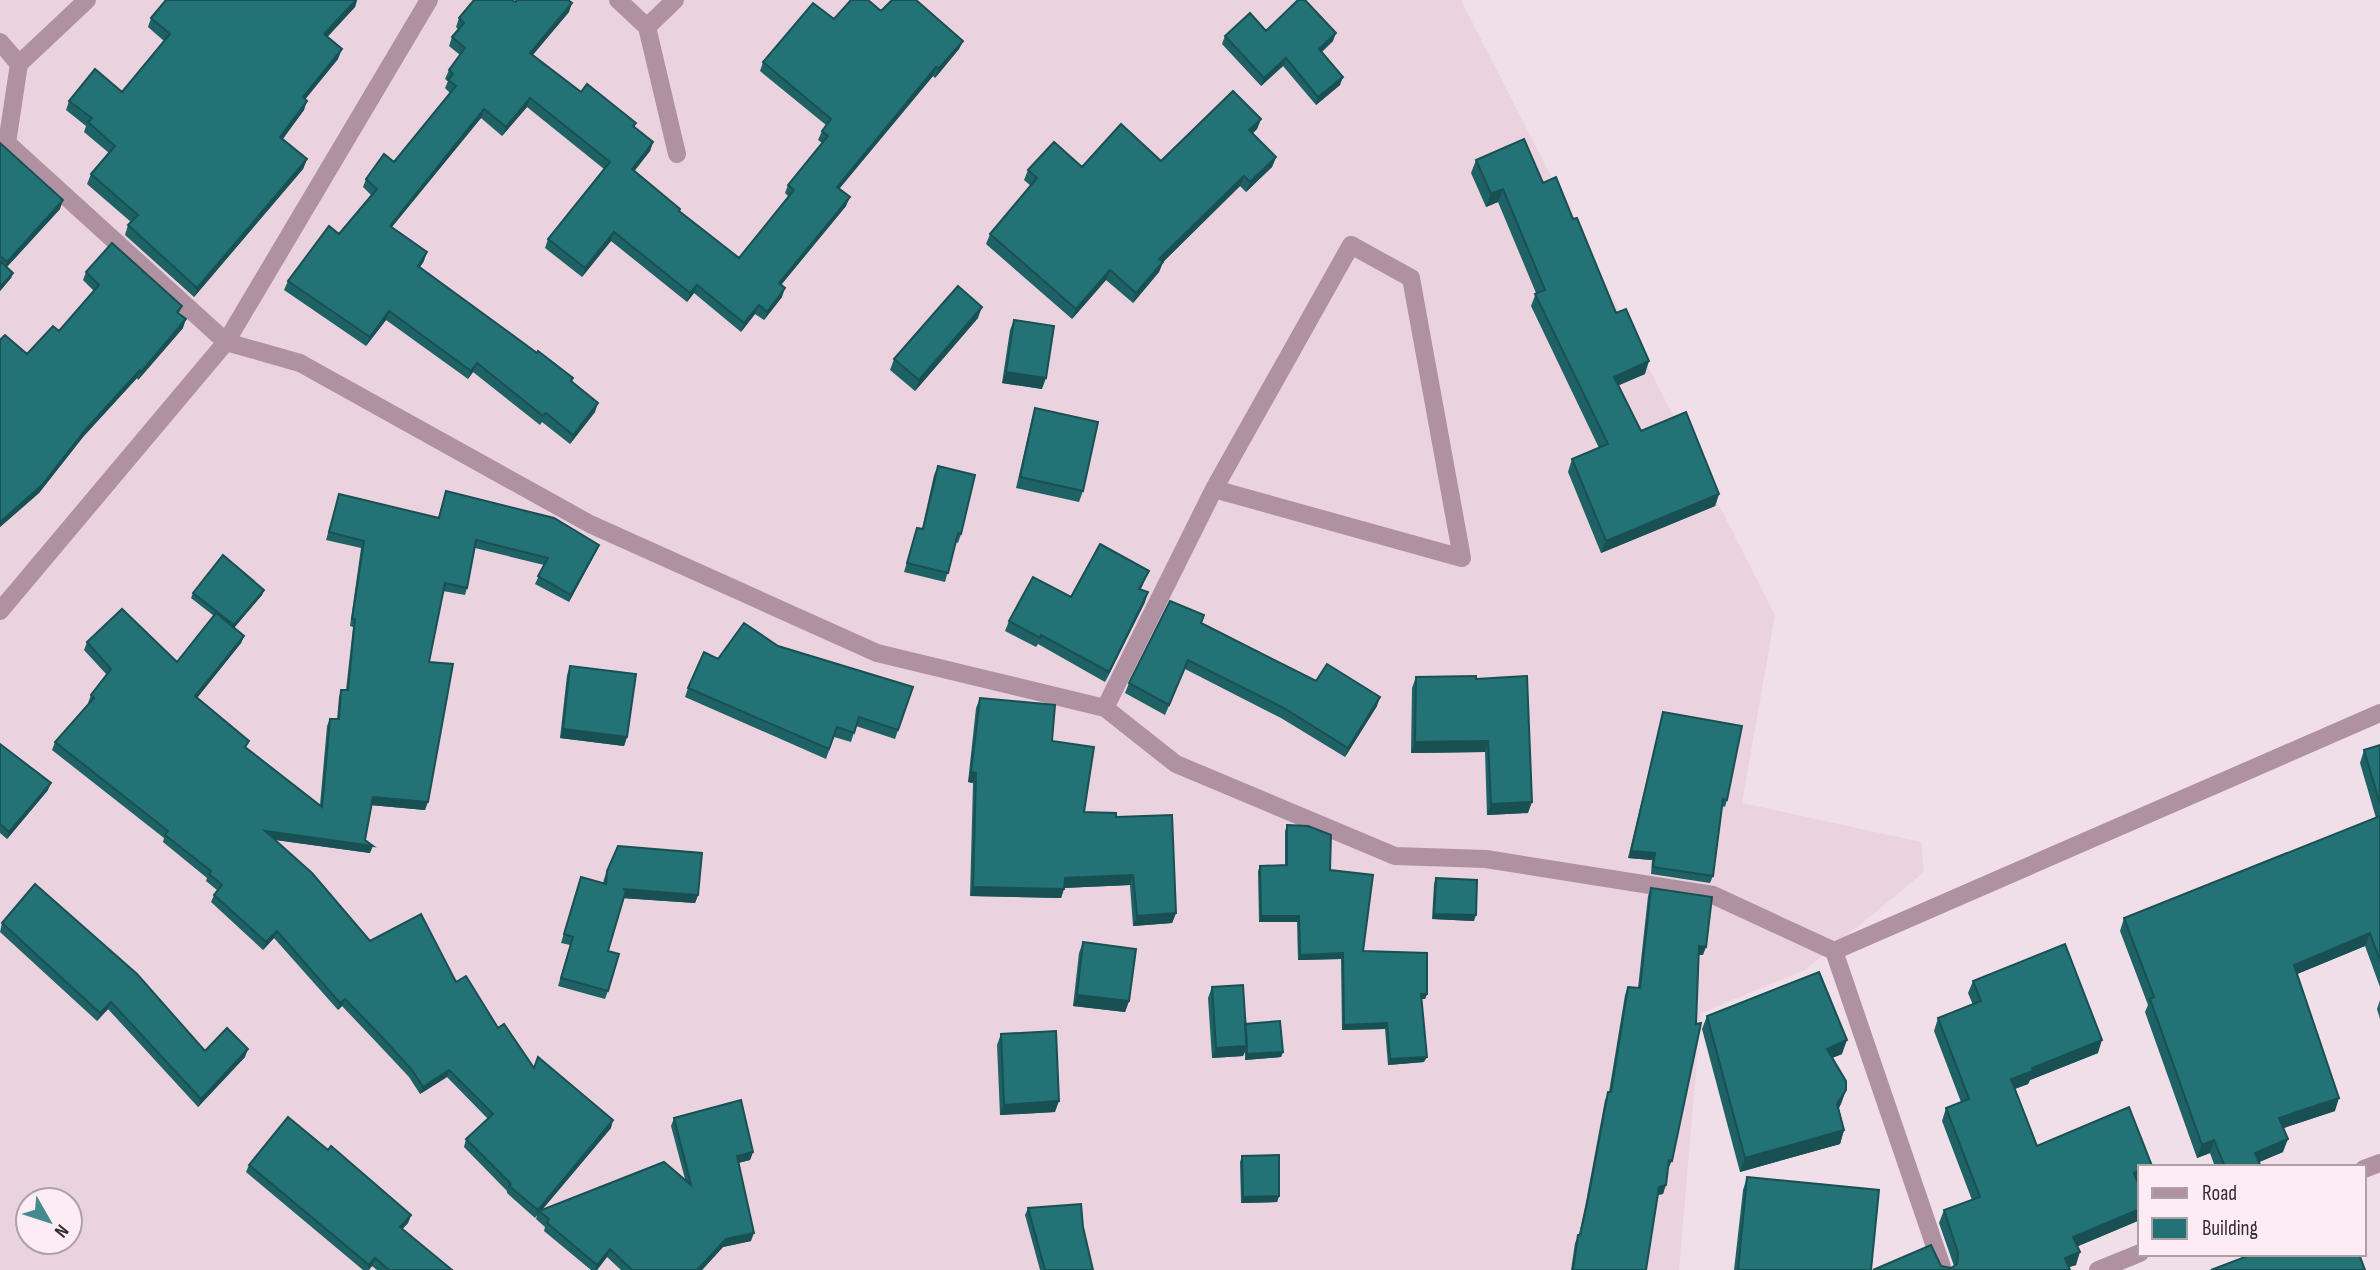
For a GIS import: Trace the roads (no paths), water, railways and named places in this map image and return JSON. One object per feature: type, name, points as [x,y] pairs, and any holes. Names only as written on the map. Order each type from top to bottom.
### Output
[{"type":"street","points":[[87,0],[19,64],[7,143],[226,342],[300,363],[590,524],[877,653],[1105,708],[1176,764],[1395,856],[1486,859],[1713,895],[1834,951],[1943,1270]]},
{"type":"street","points":[[0,611],[226,342],[429,0]]},
{"type":"street","points":[[618,0],[647,27],[677,154]]},
{"type":"street","points":[[647,27],[674,0]]},
{"type":"street","points":[[0,42],[19,64]]},
{"type":"street","points":[[1105,708],[1214,489],[1351,245],[1411,278],[1462,558],[1214,489]]},
{"type":"street","points":[[1834,951],[2380,713]]},
{"type":"street","points":[[2098,1270],[2138,1255]]}]
